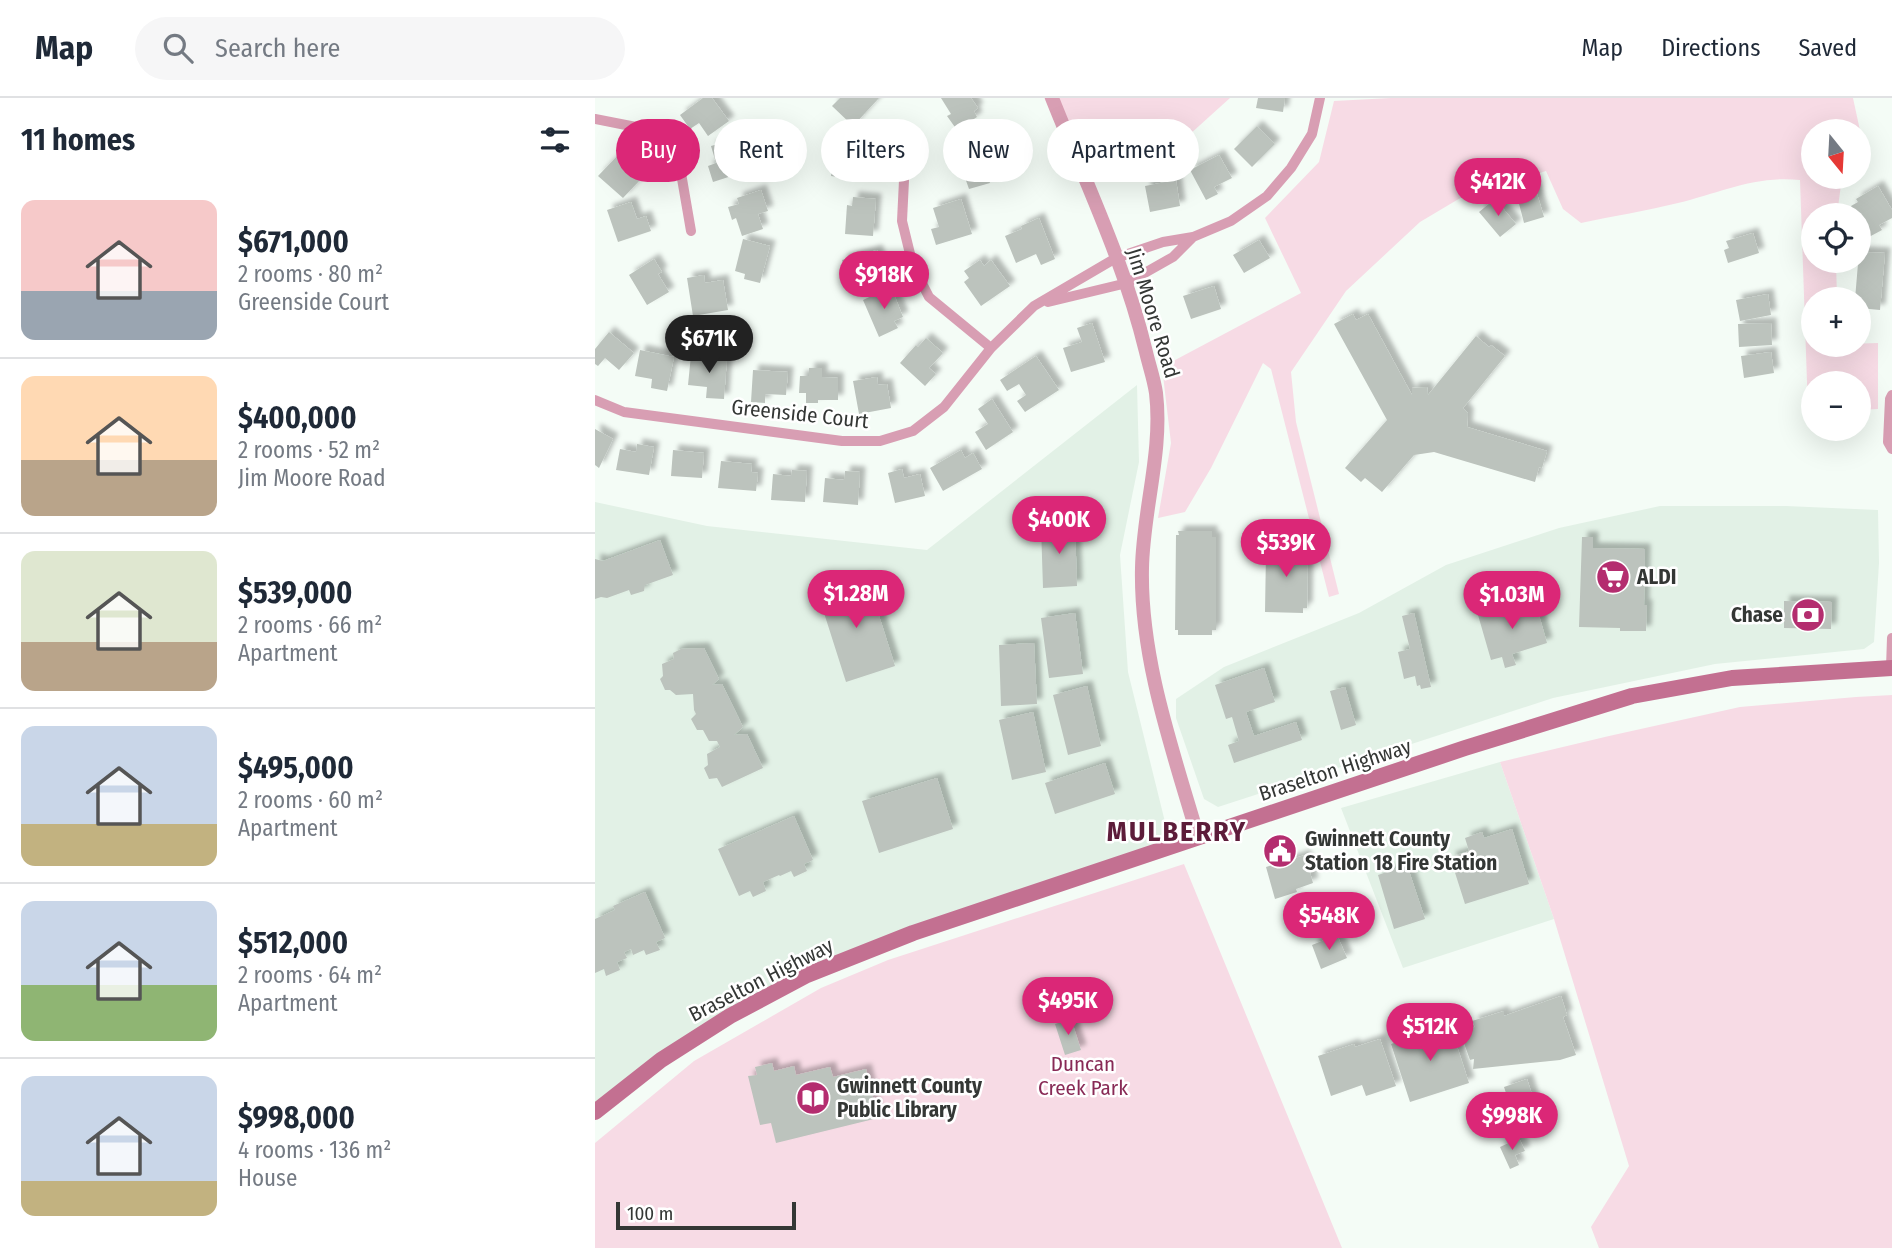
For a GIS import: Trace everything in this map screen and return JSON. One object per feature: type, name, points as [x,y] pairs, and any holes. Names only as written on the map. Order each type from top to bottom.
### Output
[{"type":"main road","name":"Braselton Highway","points":[[595,1112],[660,1060],[730,1016],[807,975],[913,933],[1465,748],[1632,696],[1732,678],[1892,668]]},
{"type":"street","name":"Jim Moore Road","points":[[1052,98],[1127,283],[1156,393],[1157,426],[1142,566],[1143,621],[1163,714],[1198,837]]},
{"type":"street","points":[[1034,306],[1127,283],[1173,257],[1193,237],[1231,221],[1267,196],[1291,168],[1312,134],[1320,98]]},
{"type":"street","points":[[595,119],[641,128],[665,144],[681,173],[691,231]]},
{"type":"street","points":[[904,182],[902,221],[913,266],[929,296],[991,348]]},
{"type":"street","name":"Greenside Court","points":[[595,400],[624,412],[842,441],[880,441],[913,431],[944,407],[991,348],[1034,306],[1116,258],[1163,242],[1193,237]]},
{"type":"street","points":[[1892,395],[1888,442],[1892,449]]},
{"type":"street","points":[[1892,638],[1892,668]]},
{"type":"shaded area","points":[[1137,385],[1139,462],[1120,555],[1128,672],[1165,822],[1159,845],[732,1008],[595,1116],[595,502],[707,526],[927,550]]},
{"type":"shaded area","points":[[1660,506],[1786,506],[1878,510],[1879,563],[1874,642],[1864,649],[1715,664],[1553,698],[1218,807],[1204,799],[1176,718],[1176,699],[1224,667],[1359,613],[1446,565],[1559,528]]},
{"type":"shaded area","points":[[1500,762],[1554,919],[1403,968],[1341,808]]},
{"type":"green space","points":[[1044,98],[1230,98],[1199,126],[1199,119],[1058,119]]},
{"type":"green space","points":[[1391,98],[1853,98],[1858,119],[1801,119],[1801,189],[1840,189],[1839,203],[1801,203],[1801,209],[1800,180],[1769,180],[1666,206],[1581,223],[1563,209],[1546,171],[1462,197],[1420,222],[1346,291],[1291,372],[1296,422],[1339,594],[1329,597],[1271,369],[1263,363],[1211,468],[1185,512],[1158,518],[1171,443],[1162,367],[1301,293],[1265,218],[1319,162],[1334,101]]},
{"type":"green space","points":[[1803,273],[1836,273],[1837,287],[1804,287]]},
{"type":"green space","points":[[1871,343],[1878,343],[1878,409],[1871,409],[1871,371],[1807,371],[1806,357],[1871,357]]},
{"type":"green space","points":[[1892,695],[1892,1248],[1599,1248],[1591,1227],[1629,1166],[1554,919],[1500,762],[1740,707]]},
{"type":"green space","name":"Duncan Creek Park","points":[[1184,864],[1342,1248],[595,1248],[595,1143],[694,1061],[821,988],[888,960]]},
{"type":"building","points":[[703,98],[712,98],[728,119],[714,119],[714,132],[708,136],[700,124],[700,119],[683,119],[680,115]]},
{"type":"building","points":[[840,98],[879,98],[860,119],[846,119],[832,106]]},
{"type":"building","points":[[941,98],[971,98],[978,108],[974,111],[977,117],[974,119],[949,119],[947,116],[951,114]]},
{"type":"building","points":[[1258,98],[1285,98],[1283,112],[1256,108]]},
{"type":"building","points":[[1257,126],[1275,144],[1252,167],[1234,149]]},
{"type":"building","points":[[1219,155],[1232,178],[1214,187],[1218,194],[1206,200],[1196,182],[1199,182],[1199,165]]},
{"type":"building","points":[[616,157],[616,182],[638,182],[623,198],[598,176]]},
{"type":"building","points":[[714,164],[714,182],[713,182],[708,166]]},
{"type":"building","points":[[967,182],[990,183],[969,189]]},
{"type":"building","points":[[1176,182],[1180,206],[1150,212],[1145,186]]},
{"type":"building","points":[[1878,186],[1892,210],[1892,218],[1879,225],[1882,230],[1871,236],[1871,203],[1856,203],[1856,199]]},
{"type":"building","points":[[1535,187],[1544,217],[1524,223],[1516,192]]},
{"type":"building","points":[[761,190],[768,211],[758,214],[763,229],[742,236],[736,218],[732,220],[728,207],[739,204],[737,198]]},
{"type":"building","points":[[853,197],[876,199],[873,236],[845,234],[847,205],[852,206]]},
{"type":"building","points":[[961,199],[972,234],[936,245],[931,229],[939,227],[933,208]]},
{"type":"building","points":[[1495,199],[1516,224],[1500,237],[1479,212]]},
{"type":"building","points":[[631,202],[637,219],[646,216],[651,231],[618,242],[607,210]]},
{"type":"building","points":[[1039,218],[1055,259],[1041,265],[1036,254],[1016,263],[1005,236]]},
{"type":"building","points":[[1753,233],[1759,253],[1728,263],[1724,250],[1729,248],[1726,241]]},
{"type":"building","points":[[743,239],[770,246],[760,283],[744,279],[745,274],[735,271]]},
{"type":"building","points":[[1259,240],[1270,258],[1244,273],[1233,255]]},
{"type":"building","points":[[877,250],[882,266],[875,268],[880,283],[852,292],[842,260]]},
{"type":"building","points":[[1871,252],[1885,253],[1880,310],[1871,309],[1871,287],[1856,287],[1857,273],[1871,273]]},
{"type":"building","points":[[654,259],[662,272],[658,274],[669,292],[647,305],[629,275]]},
{"type":"building","points":[[980,260],[984,266],[991,260],[1010,286],[981,306],[964,282],[969,278],[964,271]]},
{"type":"building","points":[[704,275],[705,283],[723,280],[728,310],[693,316],[687,278]]},
{"type":"building","points":[[1214,286],[1221,309],[1191,319],[1183,296]]},
{"type":"building","points":[[891,287],[903,317],[894,321],[898,328],[879,337],[863,300]]},
{"type":"building","points":[[1768,294],[1771,315],[1740,321],[1736,300]]},
{"type":"building","points":[[1353,314],[1356,320],[1368,314],[1412,395],[1412,388],[1427,387],[1428,395],[1476,336],[1505,356],[1463,408],[1468,413],[1467,427],[1547,451],[1535,482],[1434,452],[1414,455],[1382,492],[1365,478],[1361,482],[1345,468],[1387,420],[1334,324]]},
{"type":"building","points":[[1092,323],[1105,362],[1071,372],[1063,348],[1082,342],[1077,328]]},
{"type":"building","points":[[1771,323],[1772,345],[1739,347],[1738,324]]},
{"type":"building","points":[[609,332],[634,353],[619,370],[605,358],[598,366],[595,364],[595,349]]},
{"type":"building","points":[[926,338],[943,353],[929,368],[936,374],[925,386],[900,363]]},
{"type":"building","points":[[640,350],[674,357],[667,391],[651,388],[652,379],[635,376]]},
{"type":"building","points":[[1771,352],[1774,373],[1744,378],[1741,356]]},
{"type":"building","points":[[691,355],[727,358],[724,399],[706,398],[707,387],[688,385]]},
{"type":"building","points":[[1036,356],[1059,390],[1025,412],[1017,401],[1026,395],[1019,384],[1007,391],[1000,380]]},
{"type":"building","points":[[809,368],[822,368],[822,377],[838,378],[838,400],[806,403],[806,393],[799,393],[800,376],[809,376]]},
{"type":"building","points":[[753,370],[788,372],[786,395],[765,394],[765,403],[751,402]]},
{"type":"building","points":[[877,377],[878,385],[887,384],[891,408],[859,414],[853,381]]},
{"type":"building","points":[[992,399],[1013,432],[986,450],[975,432],[988,424],[978,409]]},
{"type":"building","points":[[595,429],[613,439],[599,468],[595,465]]},
{"type":"building","points":[[637,444],[654,447],[649,475],[616,470],[620,449],[636,452]]},
{"type":"building","points":[[673,450],[704,453],[702,478],[671,476]]},
{"type":"building","points":[[961,450],[965,458],[973,453],[982,469],[943,491],[930,468]]},
{"type":"building","points":[[721,461],[752,464],[751,472],[758,473],[756,491],[718,488]]},
{"type":"building","points":[[902,469],[904,478],[920,474],[925,496],[895,503],[888,473]]},
{"type":"building","points":[[792,470],[807,471],[805,502],[771,500],[773,474],[791,476]]},
{"type":"building","points":[[845,471],[860,472],[858,505],[823,502],[825,478],[844,480]]},
{"type":"building","points":[[1075,525],[1077,586],[1043,588],[1041,526]]},
{"type":"building","points":[[1178,531],[1212,531],[1212,537],[1216,537],[1216,630],[1212,630],[1212,635],[1178,635],[1178,630],[1175,630]]},
{"type":"building","name":"ALDI","points":[[1582,537],[1593,537],[1593,548],[1645,549],[1646,631],[1579,627]]},
{"type":"building","points":[[660,540],[673,575],[645,585],[644,591],[631,595],[629,590],[607,598],[595,599],[595,559],[603,561]]},
{"type":"building","points":[[1270,545],[1302,546],[1302,551],[1308,551],[1307,608],[1303,608],[1303,613],[1265,612],[1266,552],[1269,552]]},
{"type":"building","points":[[867,578],[895,666],[846,682],[818,594]]},
{"type":"building","points":[[1534,598],[1547,643],[1512,654],[1516,665],[1505,668],[1502,657],[1491,660],[1478,615]]},
{"type":"building","name":"Chase","points":[[1784,601],[1832,602],[1831,629],[1784,628]]},
{"type":"building","points":[[1075,613],[1083,674],[1049,678],[1041,618]]},
{"type":"building","points":[[1414,613],[1431,687],[1421,689],[1420,685],[1417,686],[1415,676],[1404,679],[1398,652],[1410,649],[1402,616]]},
{"type":"building","points":[[1034,643],[1037,704],[1001,706],[999,645]]},
{"type":"building","points":[[704,648],[719,679],[712,685],[722,684],[743,727],[734,735],[747,734],[763,768],[722,787],[717,778],[709,779],[704,768],[708,765],[707,754],[720,747],[717,741],[709,741],[703,730],[697,730],[691,719],[696,714],[693,694],[676,695],[665,690],[660,679],[663,676],[662,664],[674,659],[673,653],[681,649]]},
{"type":"building","points":[[1264,668],[1275,702],[1246,712],[1254,736],[1296,722],[1302,740],[1234,763],[1228,745],[1239,741],[1232,717],[1226,719],[1215,685]]},
{"type":"building","points":[[1087,686],[1101,746],[1068,755],[1053,695]]},
{"type":"building","points":[[1345,687],[1356,725],[1341,730],[1330,691]]},
{"type":"building","points":[[1033,712],[1046,772],[1012,780],[999,720]]},
{"type":"building","points":[[1105,763],[1115,794],[1055,814],[1045,783]]},
{"type":"building","points":[[937,778],[953,829],[879,853],[862,801]]},
{"type":"building","points":[[794,816],[813,860],[804,864],[807,871],[794,877],[791,871],[779,875],[763,882],[766,891],[753,897],[750,891],[739,896],[718,849]]},
{"type":"building","points":[[1512,829],[1529,884],[1465,904],[1450,857],[1469,851],[1465,838],[1482,832],[1484,838]]},
{"type":"building","points":[[1305,855],[1313,883],[1275,899],[1266,867]]},
{"type":"building","points":[[1407,865],[1425,919],[1394,929],[1378,875]]},
{"type":"building","points":[[645,892],[665,938],[656,942],[660,950],[646,955],[644,950],[633,955],[631,949],[624,952],[627,958],[617,962],[620,970],[606,976],[604,969],[595,973],[595,919],[615,910],[613,906]]},
{"type":"building","points":[[1337,935],[1347,958],[1321,969],[1312,945]]},
{"type":"building","points":[[1561,996],[1567,1015],[1563,1017],[1576,1055],[1560,1060],[1473,1069],[1474,1059],[1470,1060],[1460,1032],[1475,1027],[1472,1021],[1504,1011],[1504,1016]]},
{"type":"building","points":[[1071,1019],[1081,1050],[1065,1055],[1055,1024]]},
{"type":"building","points":[[1450,1025],[1469,1083],[1410,1102],[1391,1044]]},
{"type":"building","points":[[1380,1039],[1396,1086],[1366,1096],[1362,1085],[1331,1096],[1318,1056]]},
{"type":"building","name":"Gwinnett County Public Library","points":[[772,1063],[774,1071],[794,1066],[796,1075],[830,1067],[833,1077],[866,1069],[878,1118],[776,1143],[771,1123],[760,1125],[748,1076],[757,1075],[755,1067]]},
{"type":"building","points":[[1527,1079],[1535,1104],[1512,1111],[1504,1087]]},
{"type":"building","points":[[1519,1138],[1525,1151],[1515,1155],[1519,1165],[1510,1169],[1500,1147]]},
{"type":"place","name":"ALDI","points":[[1613,577]]},
{"type":"place","name":"Chase","points":[[1808,615]]},
{"type":"place","name":"Gwinnett County Station 18 Fire Station","points":[[1280,851]]},
{"type":"place","name":"Gwinnett County Public Library","points":[[813,1098]]},
{"type":"district","name":"MULBERRY","points":[[1177,831]]}]
